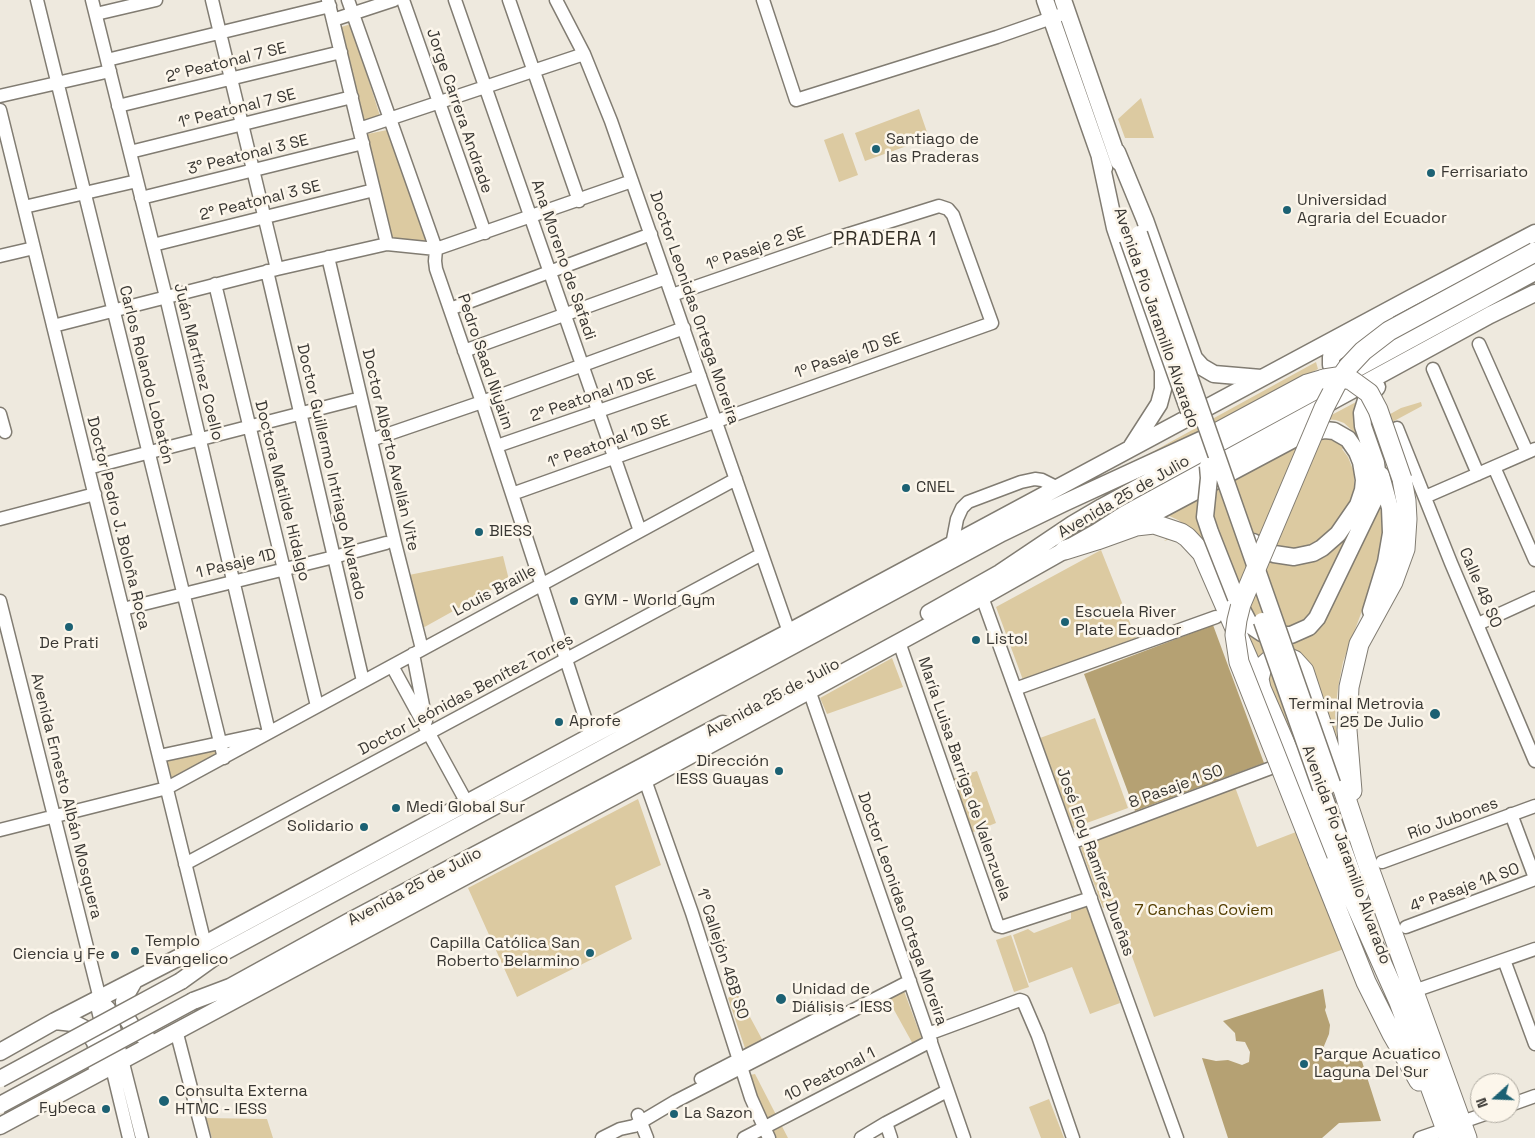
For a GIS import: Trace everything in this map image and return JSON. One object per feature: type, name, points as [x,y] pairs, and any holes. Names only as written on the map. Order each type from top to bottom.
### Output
[{"type":"highway","points":[[1453,1129],[1392,1034],[1370,990],[1239,662],[1235,635],[1242,604],[1324,408],[1338,381],[1348,368],[1363,351],[1389,331],[1535,252]]},
{"type":"highway","points":[[1217,432],[1314,382],[1337,377],[1351,380],[1369,394],[1375,402],[1402,479],[1407,519],[1405,549],[1393,582],[1359,644],[1349,687],[1347,730],[1353,798],[1397,924],[1406,996]]},
{"type":"highway","points":[[1065,550],[1121,530],[1145,524],[1162,526],[1181,533],[1202,553],[1292,760],[1406,996],[1453,1129]]},
{"type":"highway","points":[[1262,691],[1259,680],[1260,672],[1262,666],[1271,659],[1278,656],[1290,658],[1304,671],[1376,865]]},
{"type":"main road","name":"Avenida Pío Jaramillo Alvarado","points":[[1045,0],[1100,158],[1134,236],[1240,523],[1327,786],[1354,846],[1397,924]]},
{"type":"main road","name":"Avenida Pío Jaramillo Alvarado","points":[[1066,6],[1116,152],[1134,236],[1208,466],[1406,996]]},
{"type":"main road","points":[[1116,152],[1145,220],[1194,358],[1202,367],[1214,374],[1261,378]]},
{"type":"main road","points":[[1100,158],[1115,228],[1163,370],[1163,389],[1159,404],[1130,449]]},
{"type":"main road","points":[[0,1052],[1535,233]]},
{"type":"main road","name":"Avenida 25 de Julio","points":[[0,1104],[193,1001],[230,986],[846,660],[1000,573],[1102,507],[1535,272]]},
{"type":"main road","name":"Avenida 25 de Julio","points":[[0,1126],[645,780],[982,597],[1125,514],[1490,315],[1535,293]]},
{"type":"main road","points":[[1411,298],[1378,327],[1333,354],[1331,361],[1333,368],[1339,372],[1490,315]]},
{"type":"main road","points":[[1359,644],[1386,562],[1391,533],[1388,498],[1363,426],[1362,413],[1366,400],[1401,363]]},
{"type":"main road","points":[[1121,530],[1305,433],[1325,430],[1334,431],[1348,438],[1353,444],[1363,470],[1363,490],[1358,505],[1351,516],[1338,534],[1322,548],[1313,553],[1294,557],[1274,554],[1255,544],[1240,523]]},
{"type":"main road","name":"Avenida 25 de Julio","points":[[0,1079],[182,981],[213,958],[357,879],[1002,534],[1217,432]]},
{"type":"main road","points":[[1208,466],[1209,478],[1205,517],[1236,598],[1250,625],[1262,633],[1291,635],[1309,626],[1322,609],[1375,498],[1378,478],[1376,463]]},
{"type":"main road","points":[[1002,534],[1058,488]]},
{"type":"main road","points":[[1000,573],[1065,550]]},
{"type":"main road","points":[[687,687],[730,681]]},
{"type":"main road","points":[[524,790],[571,746]]},
{"type":"main road","points":[[569,821],[619,780]]},
{"type":"main road","points":[[311,886],[357,879]]},
{"type":"main road","points":[[348,922],[384,920]]},
{"type":"main road","points":[[134,981],[124,1002],[126,1017],[134,1030],[140,1035],[154,1040],[161,1038]]},
{"type":"main road","points":[[55,1022],[73,1023],[87,1030],[92,1036],[95,1042],[97,1057],[88,1078]]},
{"type":"street","name":"Carlos Rolando Lobatón","points":[[37,0],[224,758]]},
{"type":"street","name":"Juán Martínez Coello","points":[[92,0],[166,297],[269,732]]},
{"type":"street","points":[[96,14],[156,0]]},
{"type":"street","name":"Doctor Guillermo Intriago Alvarado","points":[[212,0],[264,216],[272,270],[300,415],[363,681]]},
{"type":"street","name":"Pedro Saad Niyaim","points":[[348,0],[436,249],[436,269],[482,402],[591,736]]},
{"type":"street","points":[[333,20],[394,0]]},
{"type":"street","name":"Jorge Carrera Andrade","points":[[403,0],[485,233]]},
{"type":"street","name":"Ana Moreno de Safadi","points":[[455,0],[640,531]]},
{"type":"street","points":[[509,0],[579,201]]},
{"type":"street","name":"Doctor Leonidas Ortega Moreira","points":[[556,0],[584,54],[611,122],[789,632]]},
{"type":"street","points":[[763,0],[796,100],[1051,18],[1066,6]]},
{"type":"street","points":[[0,96],[57,83],[108,65],[329,3],[387,244]]},
{"type":"street","name":"2° Peatonal 7 SE","points":[[118,106],[341,52]]},
{"type":"street","points":[[359,129],[584,54]]},
{"type":"street","name":"1° Peatonal 7 SE","points":[[130,152],[352,97]]},
{"type":"street","name":"Doctor Pedro J. Boloña Roca","points":[[0,110],[205,944]]},
{"type":"street","name":"3° Peatonal 3 SE","points":[[142,198],[363,143]]},
{"type":"street","points":[[24,207],[137,181]]},
{"type":"street","points":[[53,326],[272,270],[387,244],[436,249],[632,182]]},
{"type":"street","name":"2° Peatonal 3 SE","points":[[153,245],[374,190]]},
{"type":"street","name":"1º Pasaje 2 SE","points":[[672,295],[935,206],[948,209],[953,215],[992,323]]},
{"type":"street","points":[[450,309],[651,234]]},
{"type":"street","points":[[0,256],[34,248]]},
{"type":"street","name":"Doctor Alberto Avellán Vite","points":[[328,257],[371,440],[417,652],[429,733]]},
{"type":"street","points":[[464,350],[666,278]]},
{"type":"street","name":"Doctora Matilde Hidalgo","points":[[215,284],[317,706]]},
{"type":"street","name":"1º Pasaje 1D SE","points":[[716,421],[992,323]]},
{"type":"street","points":[[371,440],[482,402],[684,328]]},
{"type":"street","points":[[1425,497],[1531,451],[1479,344]]},
{"type":"street","points":[[1433,369],[1478,474]]},
{"type":"street","name":"2° Peatonal 1D SE","points":[[496,446],[700,376]]},
{"type":"street","points":[[88,468],[250,428],[353,400]]},
{"type":"street","points":[[0,414],[5,432]]},
{"type":"street","name":"1° Peatonal 1D SE","points":[[512,494],[716,421]]},
{"type":"street","name":"Calle 48 SO","points":[[1397,428],[1450,564],[1478,624],[1535,760]]},
{"type":"street","points":[[1494,467],[1535,560]]},
{"type":"street","name":"Louis Braille","points":[[0,830],[167,788],[736,479]]},
{"type":"street","points":[[952,545],[957,519],[962,508],[968,502],[1021,482],[1035,479],[1042,480],[1058,488]]},
{"type":"street","points":[[0,519],[94,494]]},
{"type":"street","name":"1 Pasaje 1D","points":[[123,608],[386,543]]},
{"type":"street","name":"Doctor Leónidas Benítez Torres","points":[[186,864],[762,554]]},
{"type":"street","name":"José Eloy Ramírez Dueñas","points":[[982,597],[1177,1138]]},
{"type":"street","points":[[1478,624],[1535,598]]},
{"type":"street","name":"Avenida Ernesto Albán Mosquera","points":[[0,601],[100,999],[98,1010],[142,1138]]},
{"type":"street","points":[[1015,688],[1216,617]]},
{"type":"street","name":"María Luisa Barriga de Valenzuela","points":[[899,642],[998,926],[1000,927],[1091,898]]},
{"type":"street","name":"Doctor Alberto Avellán Vite","points":[[392,666],[467,803]]},
{"type":"street","name":"Doctor Leonidas Ortega Moreira","points":[[809,690],[964,1138]]},
{"type":"street","name":"Louis Braille","points":[[159,756],[269,732]]},
{"type":"street","name":"8 Pasaje 1 SO","points":[[1071,844],[1292,760]]},
{"type":"street","name":"1° Callejón 46B SO","points":[[645,780],[692,914],[740,1063],[766,1133]]},
{"type":"street","name":"Río Jubones","points":[[1376,865],[1535,806]]},
{"type":"street","points":[[1511,814],[1535,878]]},
{"type":"street","name":"4° Pasaje 1A SO","points":[[1397,924],[1535,878]]},
{"type":"street","points":[[1406,996],[1535,949]]},
{"type":"street","points":[[1504,960],[1535,1044]]},
{"type":"street","points":[[602,1138],[636,1123],[740,1063],[909,977]]},
{"type":"street","name":"10 Peatonal 1","points":[[744,1138],[766,1133],[929,1038],[1022,1000],[1038,1036],[1073,1138]]},
{"type":"street","points":[[176,1030],[204,1138]]},
{"type":"street","name":"Avenida Ernesto Albán Mosquera","points":[[117,1062],[129,1138]]},
{"type":"street","points":[[861,1138],[947,1090]]},
{"type":"street","points":[[1520,1101],[1535,1096]]},
{"type":"street","points":[[1420,1138],[1453,1129],[1470,1121]]},
{"type":"street","points":[[636,1123],[647,1138]]},
{"type":"street","points":[[886,1123],[891,1138]]},
{"type":"green space","points":[[351,24],[380,116],[361,122],[338,28]]},
{"type":"green space","points":[[1141,98],[1154,138],[1125,138],[1118,119]]},
{"type":"green space","points":[[919,109],[929,138],[865,161],[855,133]]},
{"type":"green space","points":[[387,130],[429,244],[389,238],[363,135]]},
{"type":"green space","points":[[843,133],[858,175],[839,182],[824,140]]},
{"type":"green space","points":[[1316,362],[1318,369],[1173,447],[1114,473]]},
{"type":"green space","points":[[1358,401],[1358,432],[1401,408],[1421,402],[1422,406],[1342,449],[1348,457],[1354,472],[1356,519],[1307,619],[1287,629],[1254,620],[1212,520],[1199,526],[1205,542],[1191,530],[1164,541],[1185,525],[1165,514],[1197,496],[1197,519],[1213,490],[1300,440],[1325,436],[1337,443],[1355,433],[1344,423],[1324,419]]},
{"type":"green space","points":[[1380,505],[1384,536],[1376,573],[1343,662],[1338,688],[1335,714],[1339,762],[1311,673],[1254,667],[1242,628],[1302,637]]},
{"type":"green space","name":"Escuela River Plate Ecuador","points":[[1101,550],[1136,638],[1023,680],[996,607]]},
{"type":"green space","points":[[503,556],[509,580],[421,629],[409,575]]},
{"type":"green space","points":[[892,658],[903,687],[827,714],[820,698]]},
{"type":"green space","points":[[1272,665],[1320,801],[1267,689],[1268,670]]},
{"type":"green space","points":[[1095,718],[1128,808],[1073,828],[1040,738]]},
{"type":"green space","points":[[220,743],[224,758],[167,788],[159,756]]},
{"type":"green space","points":[[977,771],[996,823],[971,833],[952,779]]},
{"type":"green space","name":"7 Canchas Coviem","points":[[1235,787],[1257,847],[1296,832],[1344,949],[1154,1017],[1113,904],[1103,908],[1081,849],[1084,841]]},
{"type":"green space","points":[[638,799],[661,865],[615,886],[632,939],[517,997],[468,888]]},
{"type":"green space","points":[[1087,905],[1120,1003],[1090,1014],[1072,967],[1029,983],[1013,935],[1028,929],[1034,933],[1071,919],[1071,911]]},
{"type":"green space","points":[[1011,935],[1029,987],[1014,992],[996,940]]},
{"type":"green space","points":[[904,991],[923,1042],[914,1046],[888,999]]},
{"type":"green space","points":[[737,993],[763,1041],[746,1051],[728,998]]},
{"type":"green space","points":[[755,1074],[788,1138],[772,1138],[750,1075]]},
{"type":"green space","points":[[1049,1099],[1064,1138],[1041,1138],[1029,1107]]},
{"type":"green space","points":[[206,1118],[267,1119],[273,1138],[212,1138]]},
{"type":"shaded area","points":[[1213,625],[1264,763],[1135,811],[1084,674]]},
{"type":"shaded area","name":"Parque Acuatico Laguna Del Sur","points":[[1323,989],[1325,1010],[1330,1025],[1329,1034],[1324,1046],[1325,1056],[1334,1061],[1347,1056],[1356,1057],[1359,1052],[1381,1121],[1339,1123],[1322,1138],[1228,1138],[1202,1058],[1216,1061],[1228,1060],[1242,1065],[1249,1062],[1250,1052],[1245,1042],[1236,1041],[1235,1033],[1223,1021]]},
{"type":"place","name":"Santiago de las Praderas","points":[[876,149]]},
{"type":"place","name":"Ferrisariato","points":[[1431,173]]},
{"type":"place","name":"Universidad Agraria del Ecuador","points":[[1287,210]]},
{"type":"place","name":"CNEL","points":[[906,488]]},
{"type":"place","name":"BIESS","points":[[479,532]]},
{"type":"place","name":"GYM - World Gym","points":[[574,601]]},
{"type":"place","name":"Escuela River Plate Ecuador","points":[[1065,622]]},
{"type":"place","name":"De Prati","points":[[69,627]]},
{"type":"place","name":"Listo!","points":[[976,640]]},
{"type":"place","name":"Terminal Metrovia - 25 De Julio","points":[[1435,714]]},
{"type":"place","name":"Aprofe","points":[[559,722]]},
{"type":"place","name":"Dirección IESS Guayas","points":[[779,771]]},
{"type":"place","name":"Medi Global Sur","points":[[396,808]]},
{"type":"place","name":"Solidario","points":[[364,827]]},
{"type":"place","name":"Templo Evangelico","points":[[135,951]]},
{"type":"place","name":"Capilla Católica San Roberto Belarmino","points":[[590,953]]},
{"type":"place","name":"Ciencia y Fe","points":[[115,955]]},
{"type":"place","name":"Unidad de Diálisis - IESS","points":[[781,999]]},
{"type":"place","name":"Parque Acuatico Laguna Del Sur","points":[[1304,1064]]},
{"type":"place","name":"Consulta Externa HTMC - IESS","points":[[164,1101]]},
{"type":"place","name":"Fybeca","points":[[106,1109]]},
{"type":"place","name":"La Sazon","points":[[674,1114]]},
{"type":"district","name":"PRADERA 1","points":[[885,240]]}]
